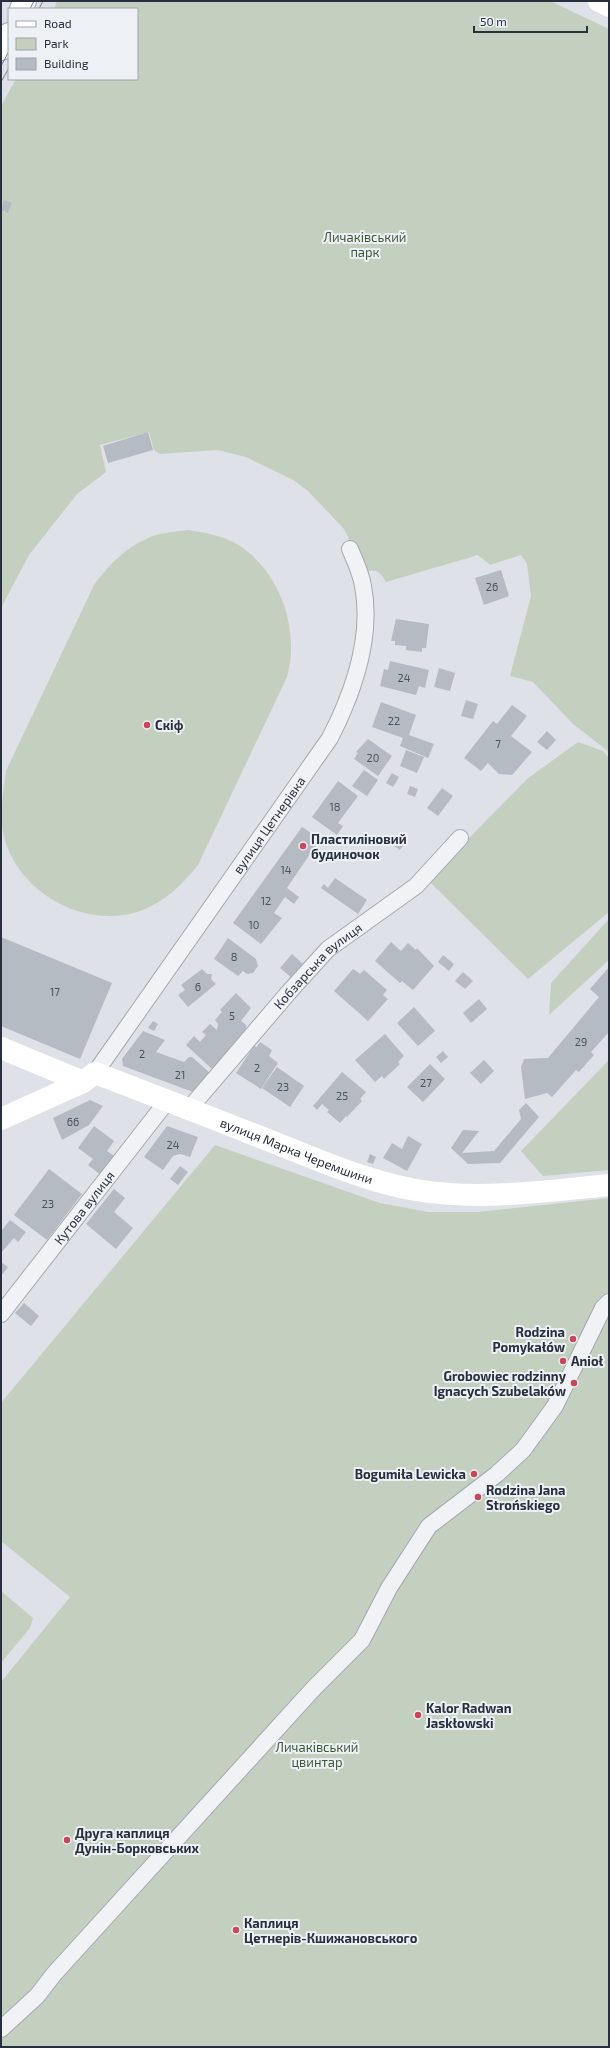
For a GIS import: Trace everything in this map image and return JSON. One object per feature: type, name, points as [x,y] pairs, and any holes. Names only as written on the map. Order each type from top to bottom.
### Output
[{"type":"street","points":[[599,1],[609,6]]},
{"type":"street","points":[[1,49],[8,36]]},
{"type":"street","name":"вулиця Цетнерівка","points":[[89,1078],[330,738],[344,710],[361,658],[364,626],[363,586],[350,549]]},
{"type":"street","name":"Кобзарська вулиця","points":[[189,1109],[328,949],[416,886],[460,838]]},
{"type":"street","name":"вулиця Марка Черемшини","points":[[1,1048],[89,1078],[168,1100],[371,1179],[417,1190],[443,1193],[516,1193],[609,1185]]},
{"type":"street","points":[[1,1119],[89,1078]]},
{"type":"street","name":"Кутова вулиця","points":[[1,1314],[168,1100]]},
{"type":"street","points":[[1,2029],[37,1996],[54,1974],[314,1688],[362,1640],[389,1588],[429,1526],[497,1474],[524,1450],[555,1406],[603,1308],[609,1302]]},
{"type":"green space","name":"Личаківський парк","points":[[57,1],[550,1],[609,29],[609,752],[573,724],[533,682],[510,676],[531,596],[527,564],[521,555],[490,565],[478,555],[386,582],[378,572],[372,570],[365,571],[344,529],[308,491],[293,480],[246,457],[217,450],[160,454],[154,450],[149,432],[100,445],[106,472],[77,494],[29,555],[1,608],[1,106],[15,80],[138,80],[138,8],[54,8]]},
{"type":"green space","name":"Скіф","points":[[188,530],[216,535],[240,546],[254,557],[266,571],[284,604],[289,622],[291,641],[287,677],[198,865],[186,879],[165,898],[149,907],[140,911],[117,916],[95,915],[73,909],[52,899],[34,885],[19,868],[8,848],[2,826],[2,798],[6,771],[94,585],[107,569],[131,547],[150,537],[160,534]]},
{"type":"green space","points":[[578,742],[603,751],[609,758],[609,912],[528,979],[428,880],[527,779]]},
{"type":"green space","points":[[609,919],[609,960],[549,1015],[551,983]]},
{"type":"green space","points":[[609,1060],[609,1170],[543,1176],[521,1151]]},
{"type":"green space","name":"Личаківський цвинтар","points":[[215,1145],[380,1203],[428,1212],[477,1212],[609,1198],[609,2047],[1,2047],[1,1682],[70,1597],[1,1541],[1,1403]]},
{"type":"green space","points":[[1,1591],[33,1618],[30,1628],[1,1663]]},
{"type":"building","points":[[4,200],[12,203],[8,213],[1,210]]},
{"type":"building","points":[[148,432],[153,450],[108,463],[103,446]]},
{"type":"building","points":[[501,570],[509,596],[484,605],[475,578]]},
{"type":"building","points":[[396,619],[429,624],[426,648],[422,648],[422,652],[406,650],[406,646],[395,645],[395,641],[391,641]]},
{"type":"building","points":[[390,661],[429,670],[425,688],[419,686],[416,695],[380,686],[384,669],[388,670]]},
{"type":"building","points":[[439,668],[455,673],[450,691],[434,687]]},
{"type":"building","points":[[466,700],[478,704],[473,719],[461,716]]},
{"type":"building","points":[[381,702],[416,715],[409,735],[434,744],[428,758],[400,746],[403,738],[372,727]]},
{"type":"building","points":[[512,705],[527,716],[511,736],[532,752],[512,775],[499,774],[488,763],[481,771],[464,758],[493,721],[497,724]]},
{"type":"building","points":[[547,731],[556,740],[547,750],[537,742]]},
{"type":"building","points":[[368,739],[392,756],[378,776],[354,759],[358,753],[356,752]]},
{"type":"building","points":[[406,750],[424,757],[417,773],[400,766]]},
{"type":"building","points":[[364,770],[378,780],[367,796],[352,786]]},
{"type":"building","points":[[392,773],[399,777],[393,787],[386,783]]},
{"type":"building","points":[[338,781],[358,796],[338,823],[343,826],[337,835],[312,817]]},
{"type":"building","points":[[410,786],[418,789],[415,797],[407,794]]},
{"type":"building","points":[[442,788],[453,796],[438,816],[427,808]]},
{"type":"building","points":[[302,827],[320,839],[287,888],[299,897],[294,904],[285,897],[274,913],[282,918],[261,944],[233,923]]},
{"type":"building","points":[[396,837],[405,843],[400,850],[391,844]]},
{"type":"building","points":[[335,878],[367,900],[358,914],[321,888],[324,884],[328,888]]},
{"type":"building","points":[[1,937],[112,983],[80,1059],[1,1026]]},
{"type":"building","points":[[228,938],[256,959],[258,966],[253,973],[247,974],[243,971],[238,976],[214,959]]},
{"type":"building","points":[[391,942],[401,951],[408,943],[416,950],[417,948],[434,966],[413,990],[402,981],[400,983],[375,961]]},
{"type":"building","points":[[292,954],[304,965],[292,978],[280,968]]},
{"type":"building","points":[[443,955],[454,964],[449,971],[438,962]]},
{"type":"building","points":[[609,967],[609,1032],[591,1052],[594,1055],[579,1072],[576,1070],[552,1097],[547,1093],[525,1099],[521,1067],[524,1059],[548,1058],[599,997],[590,989]]},
{"type":"building","points":[[202,969],[207,974],[212,974],[211,979],[216,984],[188,1007],[178,995],[185,990],[181,985]]},
{"type":"building","points":[[353,969],[360,974],[364,970],[387,990],[383,995],[388,999],[368,1021],[334,991]]},
{"type":"building","points":[[463,972],[473,981],[465,989],[455,981]]},
{"type":"building","points":[[236,993],[251,1008],[241,1021],[246,1025],[247,1032],[212,1069],[186,1045],[194,1036],[200,1042],[206,1035],[202,1032],[210,1024],[217,1030],[218,1024],[215,1020],[222,1012],[220,1010]]},
{"type":"building","points":[[479,999],[487,1009],[471,1023],[463,1013]]},
{"type":"building","points":[[414,1007],[435,1031],[418,1046],[397,1023]]},
{"type":"building","points":[[153,1021],[158,1024],[154,1031],[148,1028]]},
{"type":"building","points":[[143,1031],[165,1040],[156,1052],[184,1062],[189,1057],[192,1057],[210,1073],[193,1092],[123,1066],[122,1059]]},
{"type":"building","points":[[385,1034],[404,1056],[398,1062],[400,1064],[384,1079],[382,1076],[375,1082],[355,1060]]},
{"type":"building","points":[[260,1042],[272,1050],[269,1056],[278,1063],[261,1089],[236,1073],[254,1046],[257,1047]]},
{"type":"building","points":[[443,1051],[448,1057],[441,1063],[436,1057]]},
{"type":"building","points":[[484,1060],[494,1071],[481,1084],[470,1073]]},
{"type":"building","points":[[430,1064],[445,1079],[423,1102],[407,1087]]},
{"type":"building","points":[[277,1067],[304,1086],[290,1107],[262,1088]]},
{"type":"building","points":[[342,1072],[366,1092],[360,1099],[362,1101],[340,1123],[327,1112],[329,1110],[322,1104],[317,1110],[313,1106]]},
{"type":"building","points":[[90,1100],[103,1106],[89,1125],[62,1140],[53,1118]]},
{"type":"building","points":[[526,1103],[539,1117],[500,1163],[468,1164],[451,1148],[463,1130],[479,1131],[462,1153],[494,1151],[521,1119],[519,1110]]},
{"type":"building","points":[[94,1126],[114,1141],[107,1151],[116,1157],[102,1176],[88,1165],[93,1159],[78,1148]]},
{"type":"building","points":[[167,1126],[198,1137],[190,1157],[180,1154],[173,1156],[163,1170],[144,1157]]},
{"type":"building","points":[[408,1136],[422,1144],[407,1171],[383,1158],[392,1143],[402,1149]]},
{"type":"building","points":[[370,1154],[376,1157],[373,1164],[367,1162]]},
{"type":"building","points":[[180,1166],[188,1172],[178,1185],[170,1179]]},
{"type":"building","points":[[49,1169],[82,1194],[47,1240],[14,1215]]},
{"type":"building","points":[[114,1189],[125,1198],[114,1212],[133,1228],[116,1249],[86,1224]]},
{"type":"building","points":[[10,1220],[26,1232],[18,1242],[14,1238],[1,1253],[1,1231]]},
{"type":"building","points":[[1,1262],[8,1267],[1,1276]]},
{"type":"building","points":[[24,1303],[39,1316],[31,1326],[15,1313]]},
{"type":"tram line","points":[[30,8],[34,1]]},
{"type":"tram line","points":[[40,8],[43,1]]},
{"type":"tram line","points":[[1,66],[8,53]]},
{"type":"tram line","points":[[1,82],[8,70]]},
{"type":"place","name":"Скіф","points":[[147,725]]},
{"type":"place","name":"Пластиліновий будиночок","points":[[303,846]]},
{"type":"place","name":"Rodzina Pomykałów","points":[[573,1339]]},
{"type":"place","name":"Anioł","points":[[563,1361]]},
{"type":"place","name":"Grobowiec rodzinny Ignacych Szubelaków","points":[[574,1383]]},
{"type":"place","name":"Bogumiła Lewicka","points":[[474,1474]]},
{"type":"place","name":"Rodzina Jana Strońskiego","points":[[478,1497]]},
{"type":"place","name":"Kalor Radwan Jaskłowski","points":[[418,1715]]},
{"type":"place","name":"Друга каплиця Дунін-Борковських","points":[[67,1840]]},
{"type":"place","name":"Каплиця Цетнерів-Кшижановського","points":[[236,1930]]}]
